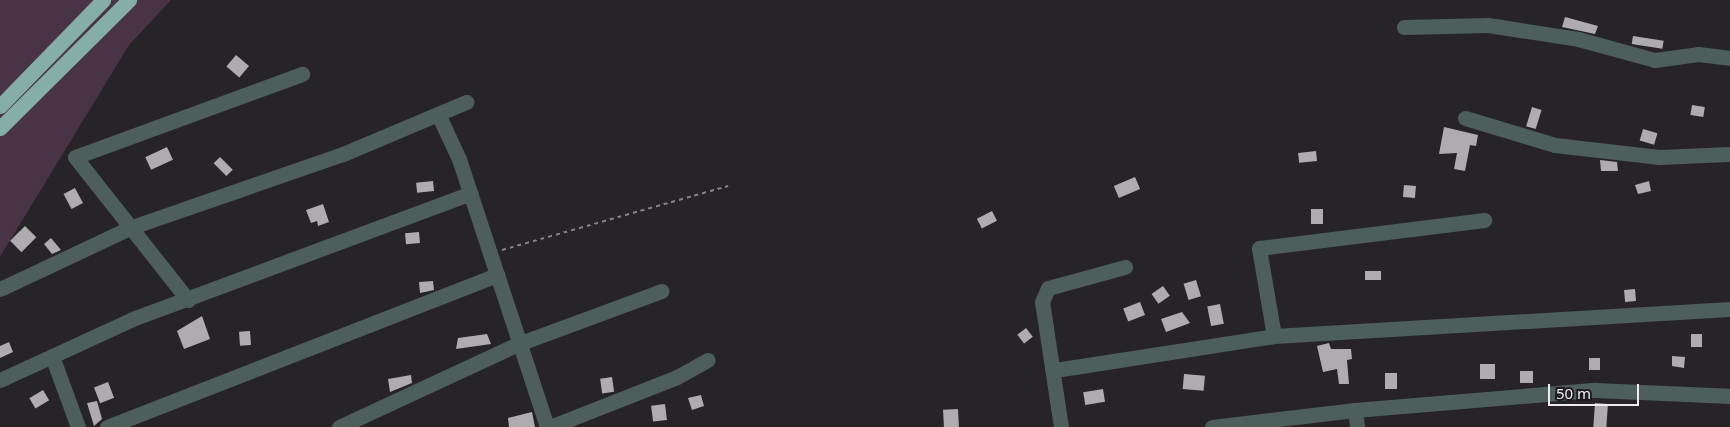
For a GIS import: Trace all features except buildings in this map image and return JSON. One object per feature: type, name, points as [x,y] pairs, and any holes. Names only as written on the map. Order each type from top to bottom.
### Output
[{"type":"highway","points":[[0,106],[103,0]]},
{"type":"highway","points":[[0,128],[129,0]]},
{"type":"street","points":[[1404,27],[1488,25],[1578,39],[1655,60],[1698,54],[1730,58]]},
{"type":"street","points":[[188,300],[75,157],[302,74]]},
{"type":"street","points":[[0,289],[132,227],[343,154],[466,102]]},
{"type":"street","points":[[438,114],[471,193],[492,253],[518,344],[549,427],[678,377],[708,360]]},
{"type":"street","points":[[1465,118],[1555,145],[1659,157],[1730,154]]},
{"type":"street","points":[[0,380],[52,356],[188,300],[471,193]]},
{"type":"street","points":[[1274,336],[1259,248],[1484,220]]},
{"type":"street","points":[[1061,427],[1055,370],[1042,302],[1048,288],[1125,267]]},
{"type":"street","points":[[107,427],[497,274]]},
{"type":"street","points":[[339,427],[518,344],[661,291]]},
{"type":"street","points":[[1055,370],[1274,336],[1730,309]]},
{"type":"street","points":[[52,356],[78,427]]},
{"type":"street","points":[[1212,427],[1355,410],[1594,390],[1730,396]]},
{"type":"street","points":[[1355,410],[1357,427]]},
{"type":"path","points":[[492,253],[728,186]]},
{"type":"shaded area","points":[[0,0],[171,0],[129,45],[0,257]]}]
